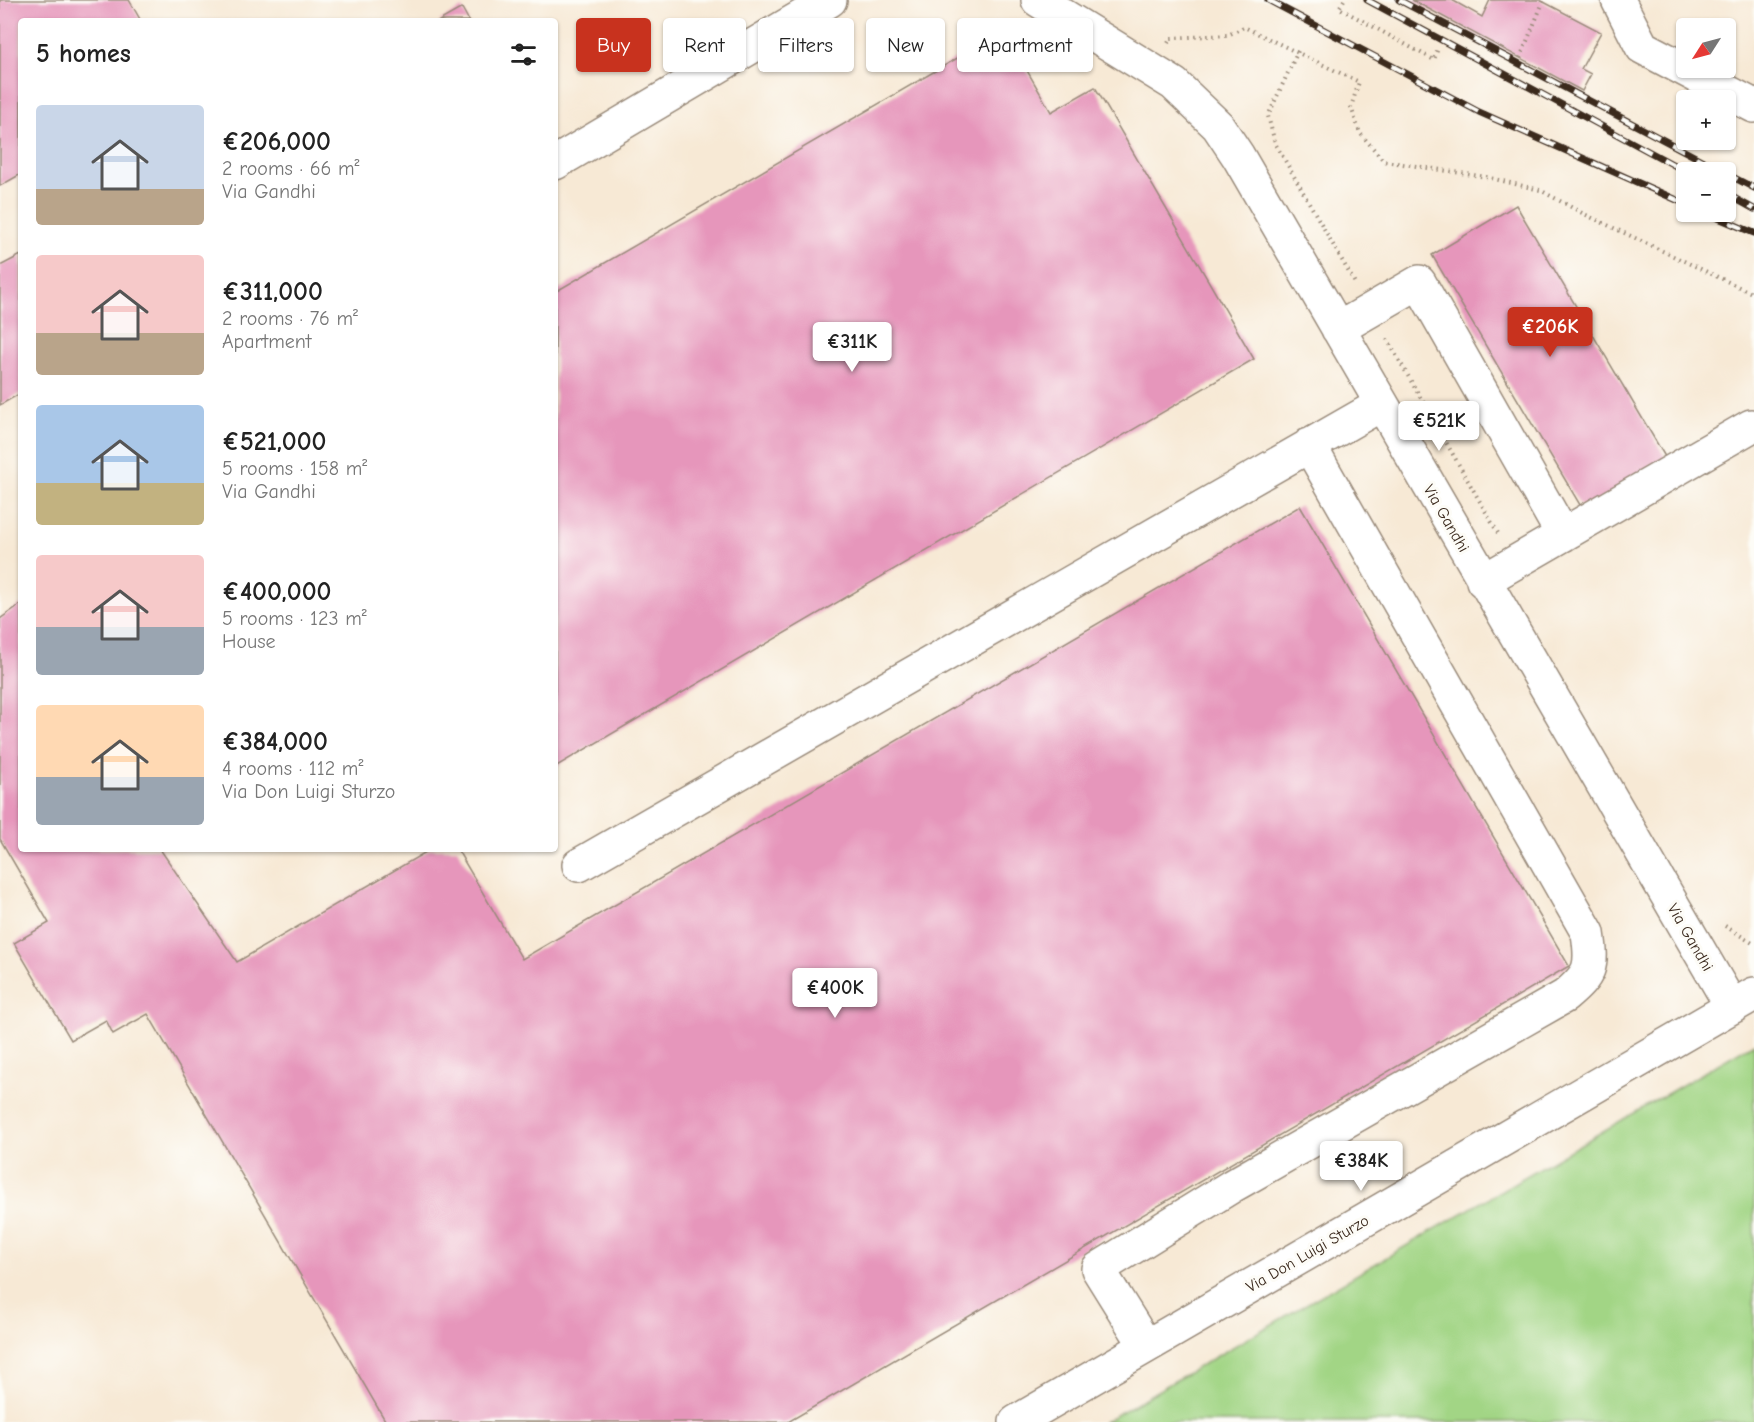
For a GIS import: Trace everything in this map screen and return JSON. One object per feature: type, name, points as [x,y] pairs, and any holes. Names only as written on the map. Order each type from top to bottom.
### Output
[{"type":"street","points":[[558,161],[830,0]]},
{"type":"street","name":"Via Gandhi","points":[[1038,0],[1174,84],[1218,126],[1238,156],[1483,581],[1743,1001]]},
{"type":"street","points":[[1618,0],[1642,47],[1754,106]]},
{"type":"street","points":[[1338,329],[1419,282],[1563,535]]},
{"type":"street","points":[[579,865],[1382,404]]},
{"type":"street","points":[[1483,581],[1751,426]]},
{"type":"street","points":[[1146,1346],[1098,1269],[1232,1186],[1565,996],[1586,978],[1591,954],[1588,933],[1309,445]]},
{"type":"street","name":"Via Don Luigi Sturzo","points":[[1016,1422],[1743,1001]]},
{"type":"path","points":[[1344,0],[1340,8],[1434,60],[1438,48]]},
{"type":"path","points":[[1520,58],[1544,0]]},
{"type":"path","points":[[1151,70],[1171,38],[1228,35],[1244,27],[1359,82],[1351,107],[1360,134],[1384,161],[1486,177],[1540,190],[1584,214],[1754,294]]},
{"type":"path","points":[[1298,51],[1268,116],[1275,143],[1515,562]]},
{"type":"path","points":[[1720,923],[1754,944]]},
{"type":"green space","points":[[1754,1043],[1754,1422],[1104,1422]]},
{"type":"building","points":[[0,0],[129,0],[139,18],[18,18],[18,176],[0,186]]},
{"type":"building","points":[[1412,0],[1452,0],[1482,17],[1490,0],[1540,0],[1601,32],[1581,69],[1591,74],[1582,91]]},
{"type":"building","points":[[462,8],[467,18],[444,18]]},
{"type":"building","points":[[957,58],[957,72],[1028,72],[1051,112],[1095,87],[1254,359],[558,765],[558,290],[933,72],[945,72],[945,65]]},
{"type":"building","points":[[1516,205],[1667,460],[1583,510],[1432,255]]},
{"type":"building","points":[[18,257],[18,395],[0,405],[0,266]]},
{"type":"building","points":[[1300,506],[1569,966],[788,1422],[386,1422],[148,1014],[113,1034],[106,1020],[71,1040],[14,943],[49,923],[0,839],[0,619],[18,606],[18,852],[162,852],[237,962],[426,852],[459,852],[522,959]]},
{"type":"railway","points":[[1268,0],[1479,112],[1676,200]]},
{"type":"railway","points":[[1367,0],[1676,166]]},
{"type":"railway","points":[[1399,0],[1705,162]]},
{"type":"railway","points":[[1736,179],[1754,188]]},
{"type":"railway","points":[[1736,199],[1754,209]]},
{"type":"railway","points":[[1728,222],[1754,233]]}]
